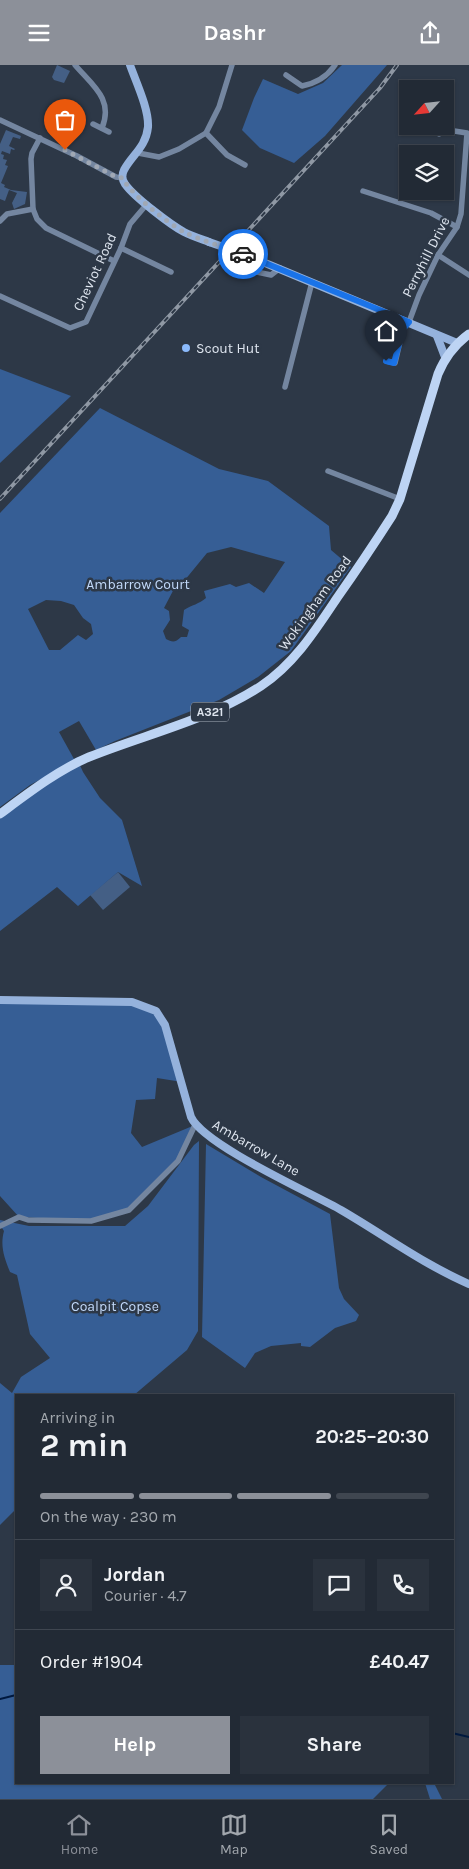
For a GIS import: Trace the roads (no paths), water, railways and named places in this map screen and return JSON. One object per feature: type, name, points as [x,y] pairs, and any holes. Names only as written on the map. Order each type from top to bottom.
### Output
[{"type":"main road","name":"A321","points":[[457,343],[469,334]]},
{"type":"main road","name":"Wokingham Road","points":[[0,814],[33,790],[88,758],[218,709],[261,686],[294,659],[313,634],[392,516],[400,499],[438,374],[445,357],[457,343]]},
{"type":"street","points":[[75,65],[100,91],[105,106],[106,118],[102,128]]},
{"type":"street","points":[[130,65],[148,127],[138,153],[124,170],[123,178],[125,184],[147,205],[183,232],[280,268],[457,343]]},
{"type":"street","points":[[138,153],[159,157],[179,149],[206,133],[219,107],[231,65]]},
{"type":"street","points":[[286,75],[302,86],[316,83],[334,68],[326,65]]},
{"type":"street","points":[[0,120],[116,177],[123,178]]},
{"type":"street","points":[[93,124],[109,132]]},
{"type":"street","name":"Perryhill Drive","points":[[386,361],[394,363],[403,329],[409,322],[438,255],[457,227],[462,214],[467,175],[467,133],[454,131]]},
{"type":"street","points":[[206,133],[227,155],[245,165]]},
{"type":"street","points":[[40,138],[31,159],[33,209],[37,219],[46,228],[114,261]]},
{"type":"street","points":[[363,191],[431,213],[457,227]]},
{"type":"street","name":"Cheviot Road","points":[[0,296],[70,328],[86,322],[121,248],[130,224],[147,205]]},
{"type":"street","points":[[0,221],[7,214],[33,209]]},
{"type":"street","points":[[121,248],[171,272]]},
{"type":"street","points":[[438,255],[469,275]]},
{"type":"street","points":[[243,269],[271,275],[280,268]]},
{"type":"street","points":[[285,387],[312,282]]},
{"type":"street","points":[[438,336],[445,357]]},
{"type":"street","points":[[328,471],[400,499]]},
{"type":"street","name":"Ambarrow Lane","points":[[0,1000],[132,1003],[156,1011],[165,1025],[191,1117],[195,1125],[204,1133],[256,1165],[341,1210],[422,1261],[469,1284]]},
{"type":"street","points":[[0,1226],[19,1217],[28,1220],[91,1221],[129,1211],[178,1161],[195,1125]]},
{"type":"waterway","points":[[0,1699],[15,1695]]},
{"type":"waterway","points":[[454,1733],[469,1737]]},
{"type":"railway","points":[[0,499],[380,88],[397,65]]},
{"type":"place","name":"Scout Hut","points":[[186,348]]},
{"type":"park label","name":"Ambarrow Court","points":[[138,584]]},
{"type":"park label","name":"Coalpit Copse","points":[[115,1306]]}]
